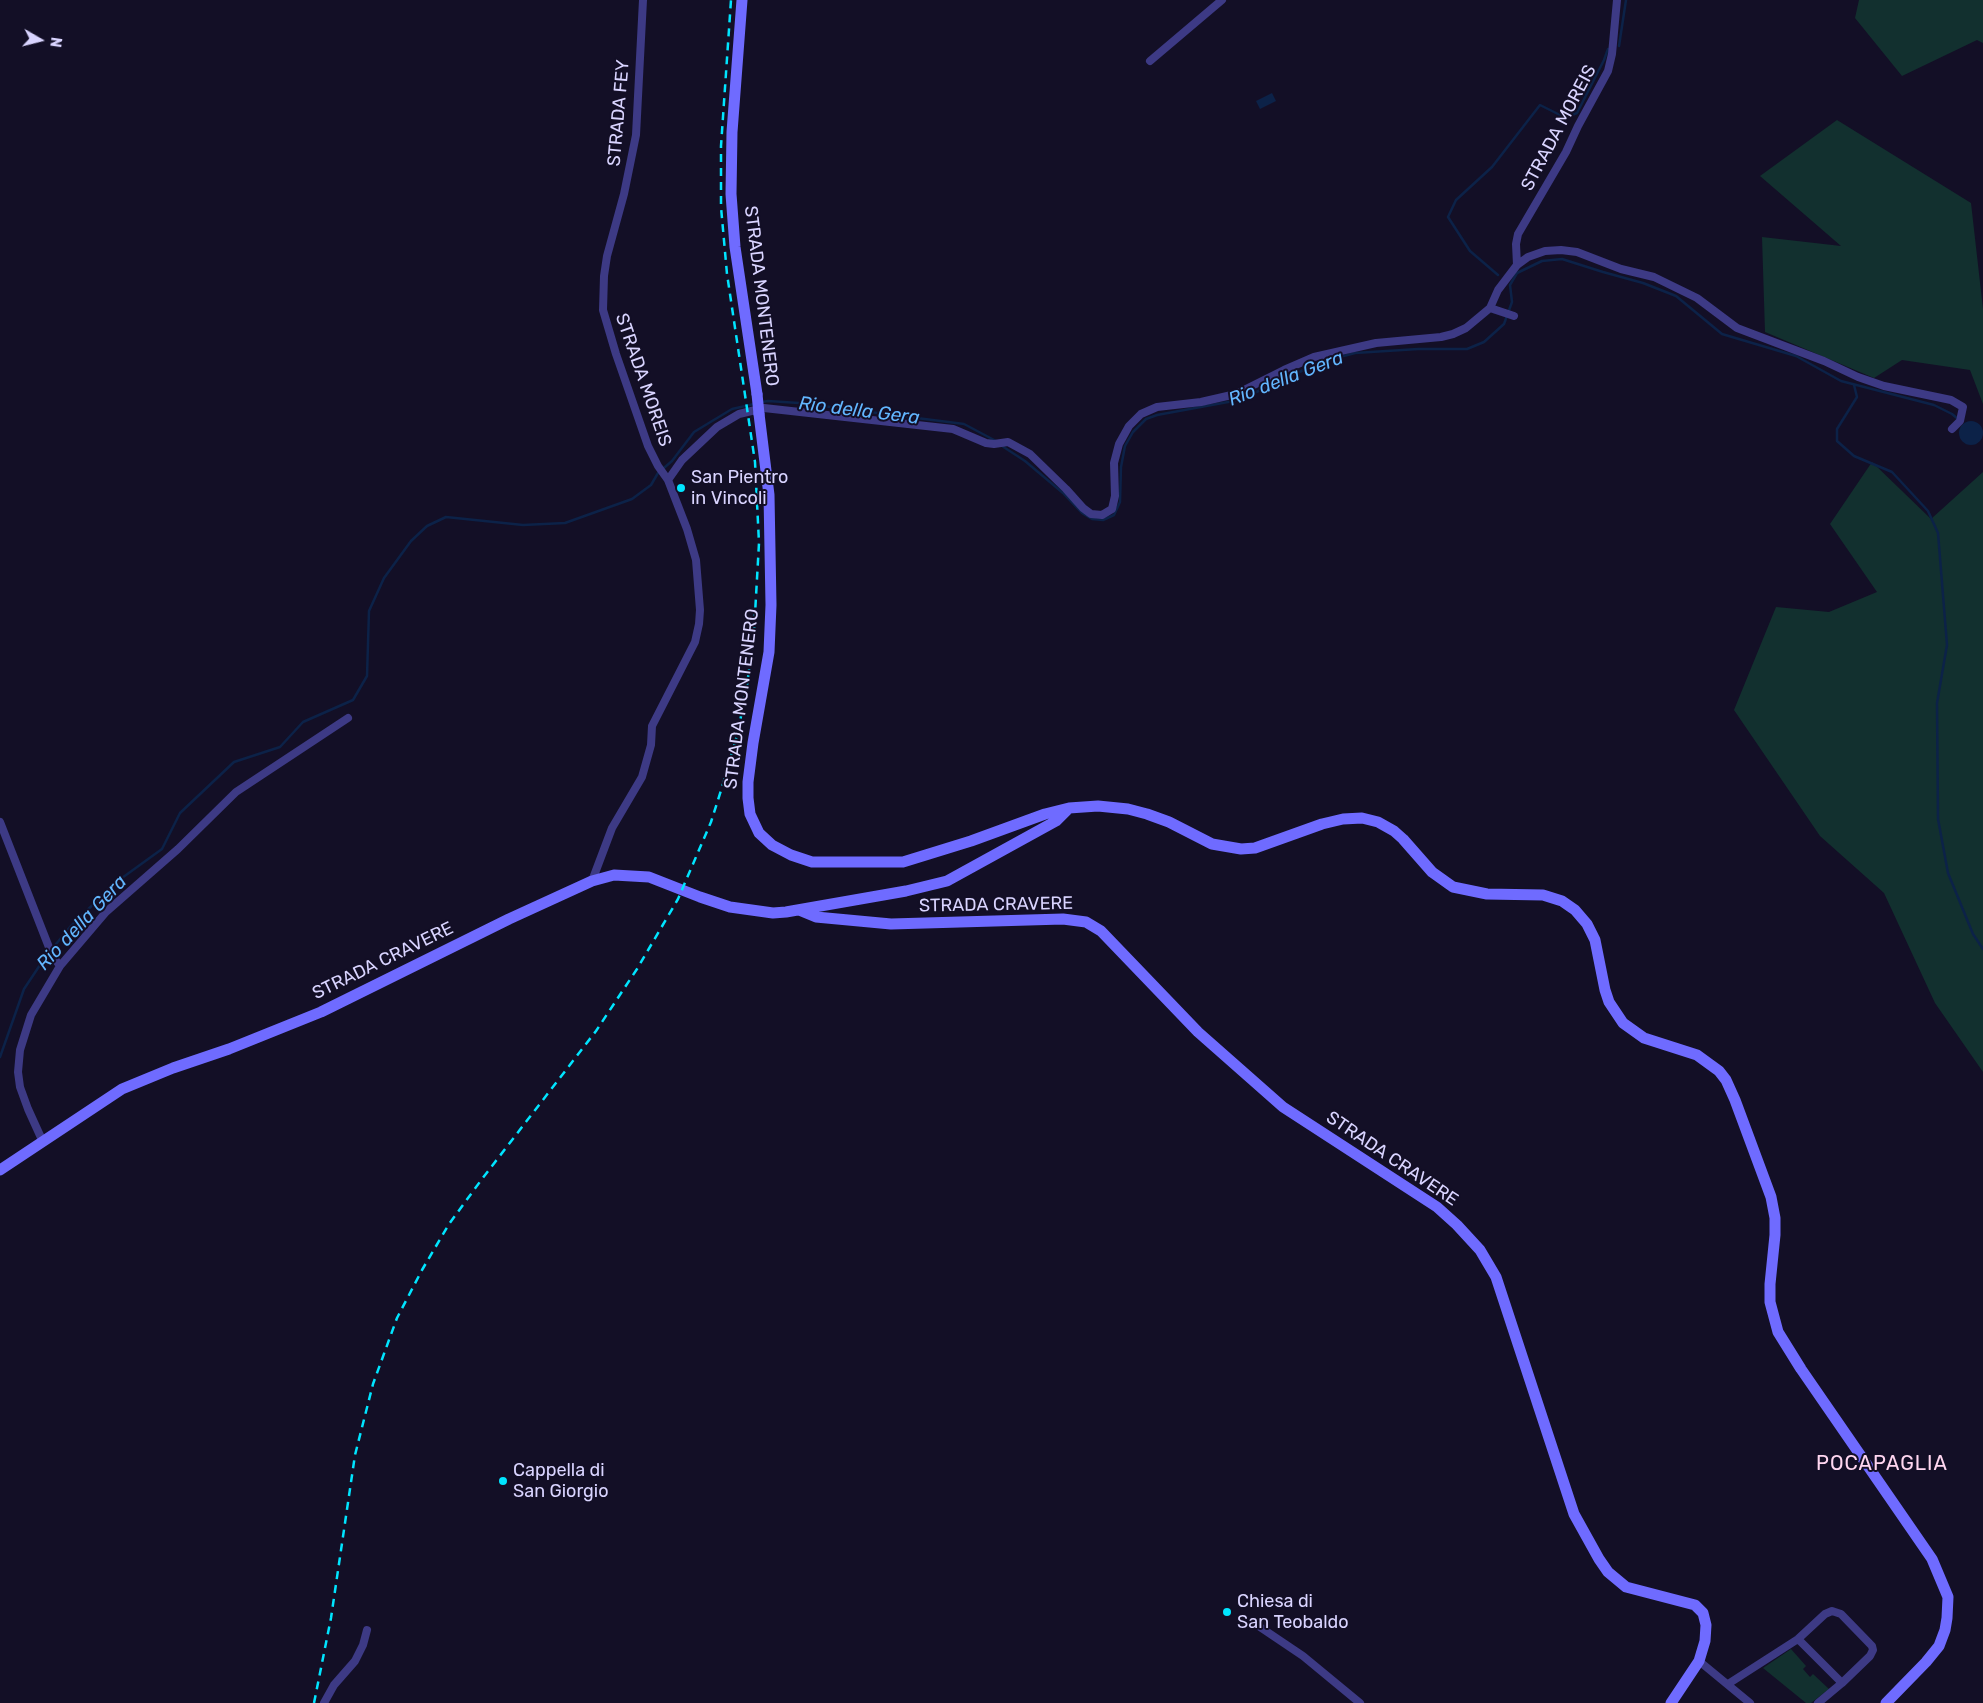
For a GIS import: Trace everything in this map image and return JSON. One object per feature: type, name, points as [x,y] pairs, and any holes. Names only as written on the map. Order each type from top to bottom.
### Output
[{"type":"main road","name":"STRADA MONTENERO","points":[[742,0],[732,132],[731,194],[735,247],[760,414],[769,495],[771,558],[769,652],[748,782],[750,814],[759,833],[772,845],[791,855],[812,862],[903,862],[1045,814],[1069,808],[1098,806],[1128,809],[1169,822],[1212,844],[1241,849],[1255,848],[1322,824],[1342,819],[1362,818],[1378,822],[1394,831],[1432,872],[1453,887],[1487,894],[1543,895],[1562,900],[1576,910],[1587,924],[1595,940],[1609,1002],[1623,1023],[1651,1041],[1697,1055],[1709,1062],[1726,1080],[1771,1197],[1775,1218],[1775,1235],[1770,1302],[1778,1332],[1801,1369],[1932,1559],[1942,1581],[1948,1597],[1948,1611],[1945,1630],[1939,1646],[1886,1703]]},
{"type":"main road","name":"STRADA CRAVERE","points":[[0,1170],[122,1089],[173,1068],[229,1049],[320,1012],[509,919],[592,881],[614,875],[650,877],[700,898],[730,907],[773,913],[800,910],[906,891],[947,881],[1056,821],[1069,808]]},
{"type":"main road","name":"STRADA CRAVERE","points":[[800,910],[816,917],[891,924],[1063,920],[1086,922],[1101,931],[1198,1032],[1283,1107],[1437,1207],[1457,1225],[1480,1250],[1496,1277],[1574,1514],[1599,1559],[1608,1572],[1626,1587],[1695,1605],[1703,1613],[1706,1625],[1705,1641],[1699,1661],[1671,1703]]},
{"type":"street","name":"STRADA FEY","points":[[607,256],[624,194],[636,135],[643,0]]},
{"type":"street","points":[[1150,61],[1222,0]]},
{"type":"street","name":"STRADA MOREIS","points":[[1517,265],[1516,244],[1518,234],[1566,152],[1608,71],[1612,54],[1617,0]]},
{"type":"street","points":[[1514,316],[1490,308],[1498,290],[1517,265],[1528,257],[1545,251],[1577,252],[1621,269],[1654,278],[1697,298],[1737,328],[1824,361],[1858,377],[1884,386],[1951,400],[1963,407],[1960,421],[1952,429]]},
{"type":"street","name":"STRADA MOREIS","points":[[592,881],[612,828],[642,777],[651,745],[652,726],[695,642],[700,624],[696,560],[687,529],[666,477],[648,446],[603,310],[604,276],[607,256]]},
{"type":"street","name":"STRADA MOREIS","points":[[666,477],[717,427],[739,414],[764,408],[953,429],[994,444],[1004,442],[1014,445],[1030,454],[1083,508],[1091,514],[1102,515],[1112,509],[1115,496],[1114,463],[1118,444],[1128,426],[1141,414],[1157,407],[1201,402],[1236,394],[1314,357],[1376,343],[1441,337],[1453,334],[1466,328],[1490,308]]},
{"type":"street","points":[[43,1142],[20,1088],[18,1072],[20,1050],[31,1015],[60,966],[106,912],[178,849],[236,792],[348,718]]},
{"type":"street","points":[[0,822],[52,956],[60,966]]},
{"type":"street","points":[[1728,1684],[1798,1639],[1832,1611],[1841,1614],[1872,1646],[1873,1650],[1870,1656],[1842,1683],[1818,1703]]},
{"type":"street","points":[[1254,1623],[1303,1656],[1360,1703]]},
{"type":"street","points":[[324,1703],[334,1685],[355,1661],[363,1645],[367,1630]]},
{"type":"street","points":[[1798,1639],[1842,1683]]},
{"type":"street","points":[[1699,1661],[1750,1703]]},
{"type":"green space","points":[[1859,0],[1983,0],[1983,43],[1977,40],[1902,76],[1855,18]]},
{"type":"green space","points":[[1837,120],[1971,203],[1983,309],[1983,404],[1970,370],[1902,360],[1874,378],[1765,332],[1762,237],[1841,246],[1760,176]]},
{"type":"green space","points":[[1872,462],[1931,519],[1983,472],[1983,1072],[1935,1003],[1884,893],[1820,836],[1734,710],[1776,607],[1829,612],[1877,592],[1830,524]]},
{"type":"green space","points":[[1791,1649],[1806,1666],[1803,1669],[1810,1677],[1813,1674],[1829,1689],[1811,1703],[1806,1703],[1763,1668]]},
{"type":"water","points":[[1272,93],[1276,101],[1260,109],[1256,101]]},
{"type":"water","points":[[1971,421],[1980,424],[1983,433],[1980,442],[1971,445],[1962,442],[1959,433],[1962,424]]},
{"type":"waterway","points":[[1619,46],[1626,0]]},
{"type":"waterway","points":[[1498,275],[1470,251],[1448,217],[1456,200],[1492,167],[1540,105],[1562,116],[1577,113],[1608,49]]},
{"type":"waterway","name":"Rio della Gera","points":[[1002,446],[1025,461],[1063,493],[1082,513],[1092,519],[1103,520],[1114,515],[1120,502],[1121,467],[1125,446],[1133,432],[1146,419],[1157,415],[1239,400],[1321,362],[1355,353],[1418,349],[1467,349],[1484,342],[1504,324],[1512,302],[1510,285],[1517,273],[1542,261],[1562,259],[1643,283],[1676,296],[1722,334],[1796,356],[1841,381],[1934,405],[1958,419]]},
{"type":"waterway","points":[[1854,385],[1857,397],[1837,429],[1837,441],[1854,456],[1892,472],[1928,511],[1938,533],[1947,645],[1937,703],[1938,819],[1948,873],[1973,934],[1983,949]]},
{"type":"waterway","name":"Rio della Gera","points":[[762,402],[799,403],[964,424],[996,441]]},
{"type":"waterway","name":"Rio della Gera","points":[[52,949],[70,927],[115,883],[162,849],[180,813],[234,762],[280,747],[303,722],[353,700],[367,676],[369,611],[384,578],[411,541],[427,526],[446,517],[523,525],[565,523],[632,499],[651,485],[658,473],[672,461],[694,432],[732,409],[754,404]]},
{"type":"waterway","name":"Rio della Gera","points":[[0,1057],[24,989],[48,953]]},
{"type":"railway","points":[[314,1703],[331,1618],[355,1455],[373,1384],[397,1318],[449,1224],[596,1031],[637,969],[678,899],[711,822],[738,732],[754,632],[759,543],[755,462],[727,274],[721,207],[721,146],[731,0]]},
{"type":"place","name":"San Pientro in Vincoli","points":[[681,488]]},
{"type":"place","name":"Cappella di San Giorgio","points":[[503,1481]]},
{"type":"place","name":"Chiesa di San Teobaldo","points":[[1227,1612]]},
{"type":"district","name":"POCAPAGLIA","points":[[1882,1464]]}]
